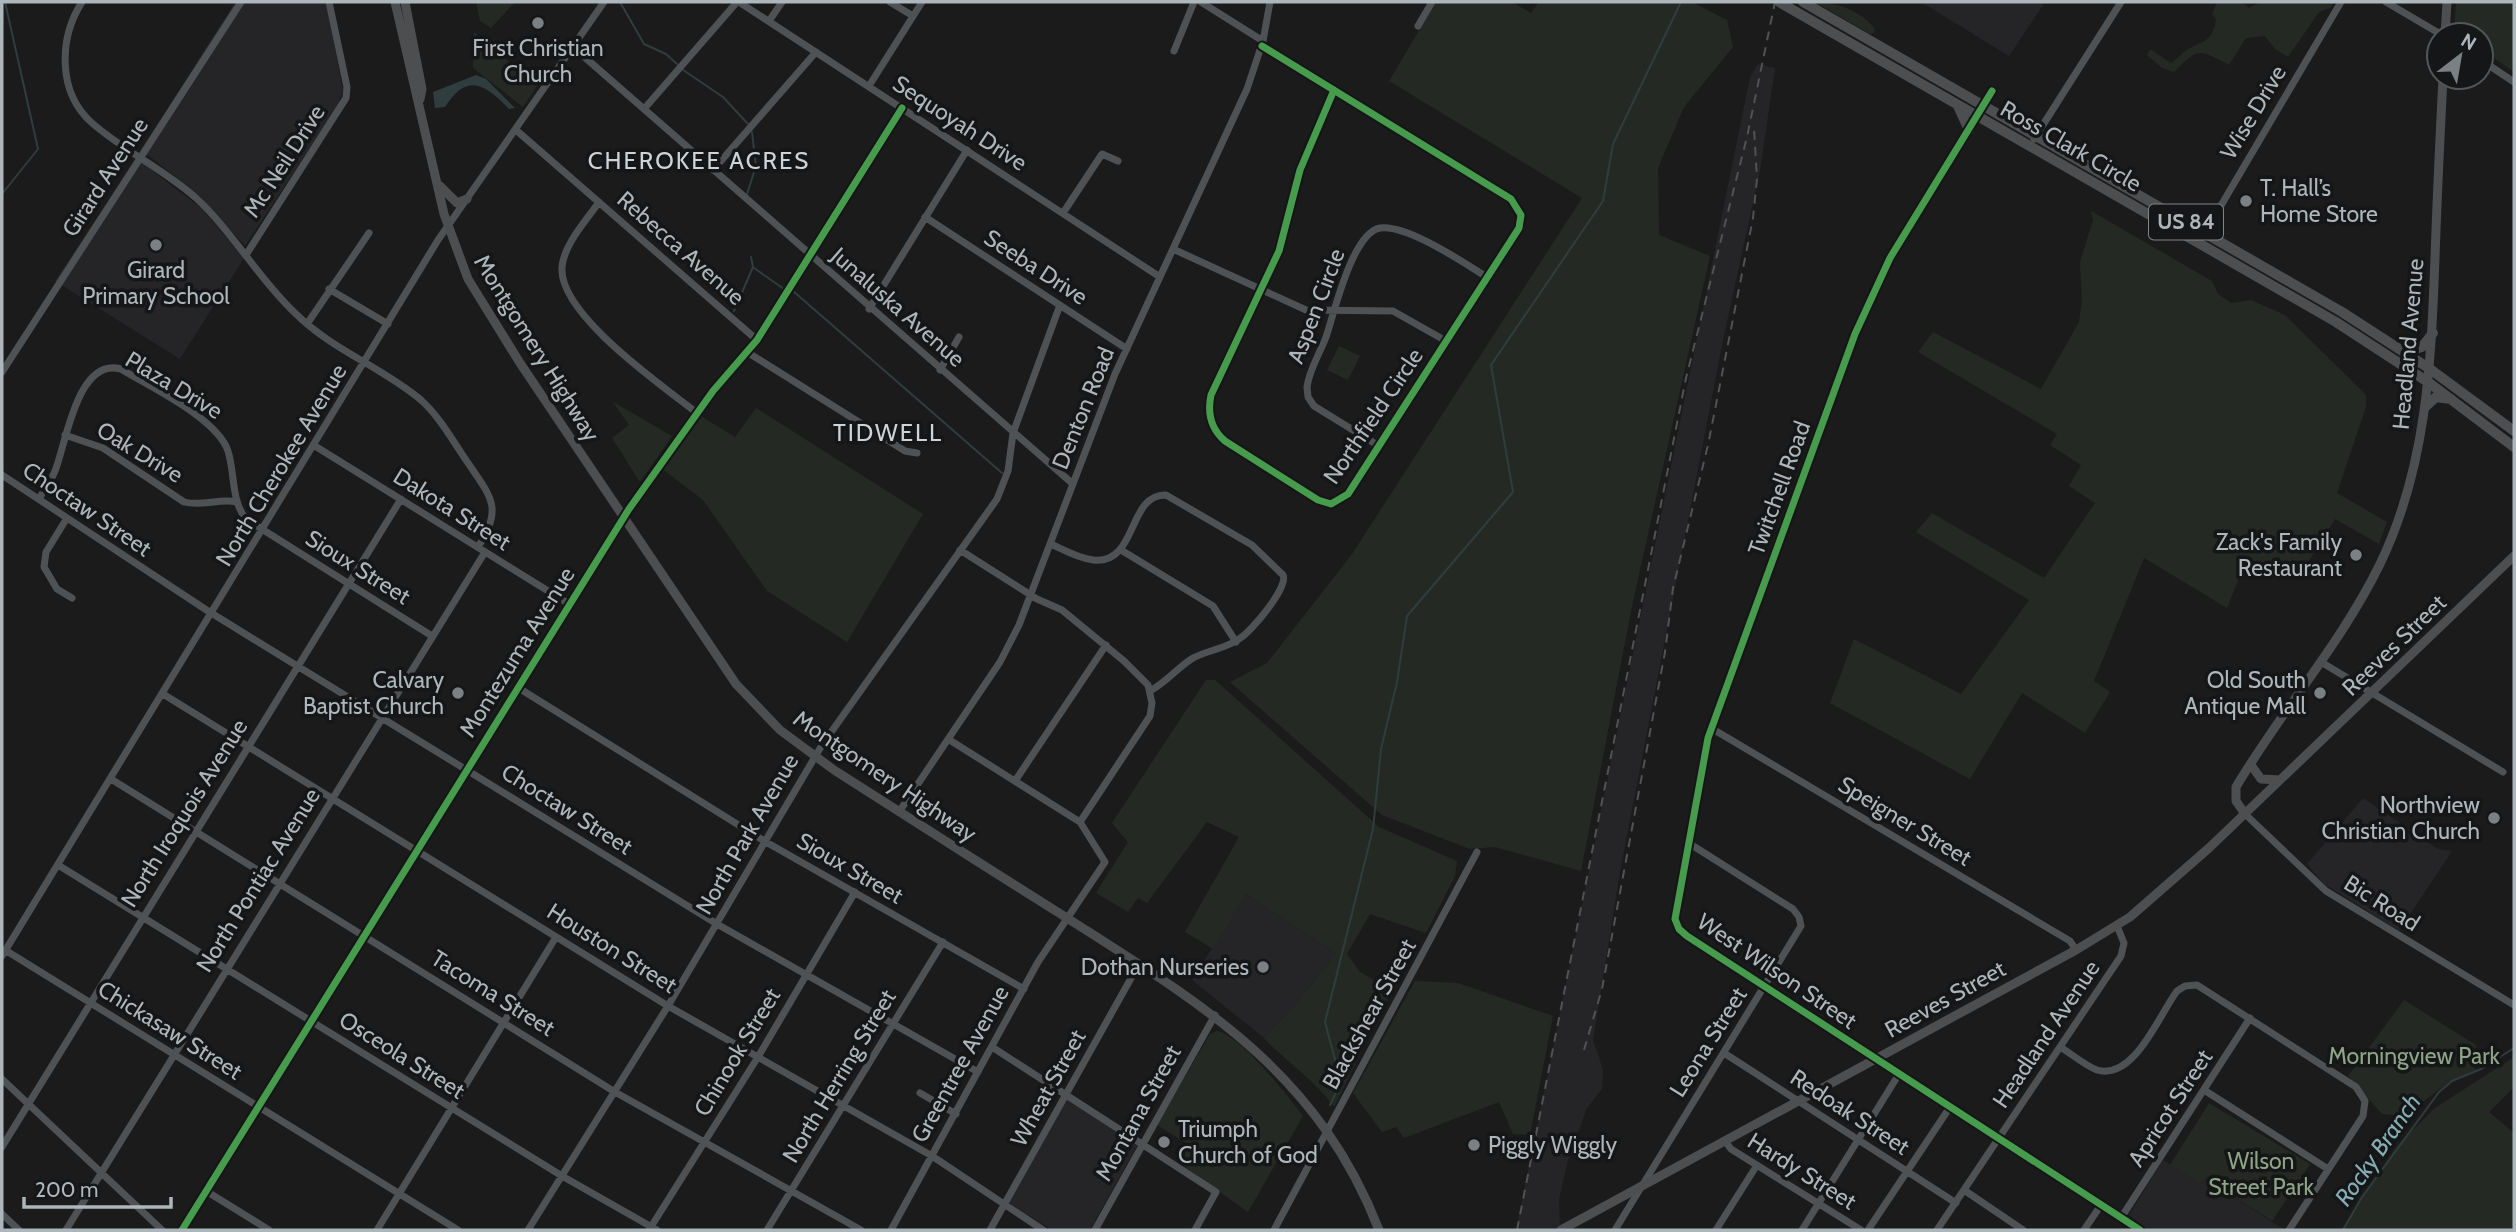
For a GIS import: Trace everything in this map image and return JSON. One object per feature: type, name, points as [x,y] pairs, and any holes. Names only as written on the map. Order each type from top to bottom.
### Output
[{"type":"highway","name":"Ross Clark Circle","points":[[1803,2],[1981,111],[2405,352],[2514,431]]},
{"type":"highway","name":"Ross Clark Circle","points":[[1784,5],[1956,104],[1981,111]]},
{"type":"highway","points":[[1956,104],[1969,130]]},
{"type":"highway","name":"Ross Clark Circle","points":[[2202,238],[2428,382],[2514,447]]},
{"type":"highway","points":[[2405,352],[2422,347],[2433,333]]},
{"type":"highway","points":[[2426,406],[2436,397],[2451,399]]},
{"type":"main road","name":"Montgomery Highway","points":[[395,2],[448,227],[462,267],[482,306],[730,677],[771,721],[815,757],[1215,1015],[1273,1067],[1326,1132],[1358,1185],[1376,1229]]},
{"type":"main road","name":"Montgomery Highway","points":[[405,2],[422,89],[420,99]]},
{"type":"main road","points":[[2445,21],[2447,2]]},
{"type":"main road","name":"Headland Avenue","points":[[2245,814],[2236,801],[2235,790],[2363,596],[2391,540],[2413,473],[2426,406],[2433,333],[2442,91]]},
{"type":"main road","points":[[437,181],[450,200],[457,203],[467,200]]},
{"type":"main road","name":"Reeves Street","points":[[1562,1229],[2117,926],[2171,883],[2514,556]]},
{"type":"main road","points":[[2251,765],[2261,779],[2280,780]]},
{"type":"street","name":"North Pontiac Avenue","points":[[66,1230],[432,636],[481,550],[493,520],[493,505],[488,493],[425,404],[307,324],[277,295],[197,199],[92,123],[71,91],[65,67],[65,49],[72,22],[82,2]]},
{"type":"street","name":"Girard Avenue","points":[[2,372],[241,2]]},
{"type":"street","name":"Mc Neil Drive","points":[[246,255],[346,98],[329,2]]},
{"type":"street","name":"North Cherokee Avenue","points":[[4,953],[448,227],[604,2]]},
{"type":"street","name":"Sequoyah Drive","points":[[738,2],[1160,277]]},
{"type":"street","points":[[643,109],[738,2]]},
{"type":"street","points":[[769,21],[782,2]]},
{"type":"street","points":[[890,2],[913,16]]},
{"type":"street","points":[[869,86],[922,2]]},
{"type":"street","points":[[1174,51],[1194,2]]},
{"type":"street","name":"Northfield Circle","points":[[1201,2],[1518,206],[1520,225],[1379,446],[1346,497],[1338,502],[1328,503],[1230,444],[1217,433],[1210,414],[1211,396],[1286,232],[1300,170],[1334,90]]},
{"type":"street","name":"Denton Road","points":[[899,812],[1005,653],[1032,596],[1126,349],[1239,108],[1263,43],[1270,2]]},
{"type":"street","points":[[1418,26],[1432,2]]},
{"type":"street","points":[[2033,141],[2121,2]]},
{"type":"street","name":"Wise Drive","points":[[2202,238],[2341,2]]},
{"type":"street","points":[[2386,2],[2425,24]]},
{"type":"street","name":"Junaluska Avenue","points":[[573,47],[869,309],[1073,484]]},
{"type":"street","points":[[713,170],[816,52]]},
{"type":"street","points":[[2495,69],[2514,82]]},
{"type":"street","name":"Twitchell Road","points":[[1677,925],[1675,908],[1702,762],[1711,728],[1872,292],[1992,91]]},
{"type":"street","name":"Montezuma Avenue","points":[[182,1230],[569,604],[697,413],[757,340],[902,108]]},
{"type":"street","name":"Rebecca Avenue","points":[[516,130],[757,340]]},
{"type":"street","points":[[869,309],[967,150]]},
{"type":"street","points":[[1062,213],[1102,154],[1118,161]]},
{"type":"street","points":[[599,202],[565,255],[562,270],[565,286],[603,336],[697,413]]},
{"type":"street","name":"Seeba Drive","points":[[925,217],[1126,349]]},
{"type":"street","name":"Aspen Circle","points":[[1379,446],[1314,406],[1308,397],[1307,382],[1357,250],[1368,236],[1381,228],[1432,243],[1487,277]]},
{"type":"street","points":[[307,324],[369,233]]},
{"type":"street","points":[[1173,249],[1306,310],[1393,311],[1446,341]]},
{"type":"street","points":[[329,289],[388,324]]},
{"type":"street","name":"North Park Avenue","points":[[528,1230],[668,1006],[815,757],[1002,488],[1013,433],[1060,306]]},
{"type":"street","points":[[940,370],[959,337]]},
{"type":"street","points":[[747,352],[905,451],[917,453]]},
{"type":"street","name":"Plaza Drive","points":[[38,499],[54,473],[76,404],[93,377],[109,368],[121,369],[217,432],[229,454],[237,502]]},
{"type":"street","name":"Oak Drive","points":[[65,435],[103,448],[184,502],[196,504],[221,499],[237,502]]},
{"type":"street","name":"Dakota Street","points":[[315,446],[569,604]]},
{"type":"street","name":"Choctaw Street","points":[[2,475],[213,613],[717,924],[978,1072]]},
{"type":"street","points":[[1051,544],[1092,560],[1105,559],[1121,550],[1147,503],[1161,495],[1206,516],[1261,552],[1280,569],[1286,583],[1250,629],[1236,642],[1194,657],[1171,678],[1150,691]]},
{"type":"street","name":"North Iroquois Avenue","points":[[2,1147],[401,499]]},
{"type":"street","points":[[237,502],[246,519],[263,530]]},
{"type":"street","points":[[67,519],[46,552],[44,567],[57,589],[72,598]]},
{"type":"street","name":"Sioux Street","points":[[263,530],[432,636]]},
{"type":"street","points":[[948,739],[1080,822],[1150,716],[1150,691],[1137,673],[1062,610],[1032,596],[960,550]]},
{"type":"street","points":[[1121,550],[1213,606],[1236,642]]},
{"type":"street","points":[[1014,781],[1105,646]]},
{"type":"street","points":[[2321,662],[2504,772]]},
{"type":"street","name":"Sioux Street","points":[[517,687],[765,842],[1024,989]]},
{"type":"street","name":"Houston Street","points":[[163,694],[668,1006],[932,1156],[1043,1230]]},
{"type":"street","name":"Speigner Street","points":[[1711,728],[2070,941],[2076,950]]},
{"type":"street","name":"Tacoma Street","points":[[111,779],[615,1092],[861,1230]]},
{"type":"street","name":"Bic Road","points":[[2245,814],[2326,891],[2514,1005]]},
{"type":"street","name":"Greentree Avenue","points":[[891,1230],[1024,989],[1066,918],[1105,863],[1080,822]]},
{"type":"street","name":"Leona Street","points":[[1615,1230],[1799,933],[1800,917],[1793,909],[1687,842]]},
{"type":"street","name":"Blackshear Street","points":[[1274,1230],[1477,852]]},
{"type":"street","name":"Osceola Street","points":[[58,865],[652,1229]]},
{"type":"street","name":"Chinook Street","points":[[652,1229],[855,892]]},
{"type":"street","name":"West Wilson Street","points":[[1677,925],[1687,936],[2140,1230]]},
{"type":"street","name":"Headland Avenue","points":[[1937,1230],[2123,953],[2124,943],[2117,926]]},
{"type":"street","points":[[377,1230],[556,937]]},
{"type":"street","name":"North Herring Street","points":[[767,1230],[943,942]]},
{"type":"street","name":"Chickasaw Street","points":[[4,953],[174,1054],[458,1230]]},
{"type":"street","name":"Wheat Street","points":[[990,1230],[1139,964]]},
{"type":"street","points":[[2060,1047],[2096,1069],[2119,1069],[2133,1059],[2177,991],[2189,985],[2204,988],[2356,1087],[2363,1095],[2366,1105],[2363,1116],[2289,1230]]},
{"type":"street","name":"Montana Street","points":[[1095,1230],[1215,1015]]},
{"type":"street","name":"Apricot Street","points":[[2121,1218],[2250,1018]]},
{"type":"street","points":[[992,1047],[1216,1192],[1195,1230]]},
{"type":"street","name":"Redoak Street","points":[[1724,1053],[1956,1203]]},
{"type":"street","points":[[1801,1230],[1899,1074]]},
{"type":"street","points":[[2,1079],[162,1230]]},
{"type":"street","points":[[2204,1090],[2328,1169]]},
{"type":"street","points":[[920,1093],[956,1114]]},
{"type":"street","points":[[1868,1230],[1950,1107]]},
{"type":"street","name":"Hardy Street","points":[[1726,1141],[1728,1147],[1861,1230]]},
{"type":"street","points":[[1716,1230],[1756,1165]]},
{"type":"street","points":[[1964,1190],[2024,1230]]},
{"type":"street","points":[[206,1191],[269,1230]]},
{"type":"street","points":[[2084,1230],[2101,1205]]},
{"type":"street","points":[[2,1214],[19,1230]]},
{"type":"shaded area","points":[[235,2],[326,2],[343,90],[337,107],[245,246],[197,193],[141,150]]},
{"type":"shaded area","points":[[1921,2],[2045,2],[2009,56]]},
{"type":"shaded area","points":[[1758,64],[1775,68],[1760,171],[1723,340],[1620,872],[1593,1040],[1603,1069],[1602,1089],[1587,1108],[1568,1160],[1559,1200],[1560,1230],[1516,1230],[1750,77]]},
{"type":"shaded area","points":[[476,75],[486,79],[515,108],[509,109],[484,88],[468,86],[453,96],[445,107],[435,108],[433,92]]},
{"type":"shaded area","name":"Girard Primary School","points":[[136,158],[201,208],[244,258],[180,359],[55,281]]},
{"type":"shaded area","points":[[2363,798],[2438,849],[2452,851],[2399,931],[2323,883],[2307,864]]},
{"type":"shaded area","name":"Dothan Nurseries","points":[[1246,894],[1336,953],[1294,1006],[1264,1038],[1192,980]]},
{"type":"shaded area","points":[[1067,1099],[1138,1144],[1090,1230],[1052,1230],[1009,1203]]},
{"type":"shaded area","points":[[2163,1160],[2201,1184],[2205,1178],[2283,1229],[2148,1230],[2129,1215]]},
{"type":"green space","points":[[476,2],[515,2],[491,28],[480,21]]},
{"type":"green space","points":[[1436,2],[1512,2],[1531,13],[1539,2],[1692,2],[1727,20],[1733,47],[1684,107],[1658,168],[1659,235],[1710,256],[1632,606],[1581,871],[1495,847],[1470,849],[1382,815],[1230,682],[1267,663],[1352,554],[1582,198],[1389,81]]},
{"type":"green space","points":[[1815,2],[1840,6],[1856,13],[1870,23],[1875,29],[1874,33],[1870,34]]},
{"type":"green space","points":[[2217,2],[2242,2],[2249,8],[2260,2],[2334,2],[2330,8],[2319,12],[2288,57],[2275,49],[2265,36],[2246,38],[2229,65],[2199,53],[2174,72],[2162,68],[2147,55],[2150,49],[2171,63],[2185,51],[2205,41],[2214,27],[2216,19],[2212,14]]},
{"type":"green space","points":[[2456,2],[2514,2],[2514,72],[2495,59],[2495,21],[2455,21]]},
{"type":"green space","points":[[474,32],[537,86],[523,107],[473,68]]},
{"type":"green space","points":[[2091,211],[2212,281],[2218,294],[2231,303],[2251,300],[2285,315],[2366,395],[2366,407],[2337,493],[2387,522],[2379,544],[2335,519],[2307,564],[2242,571],[2227,608],[2144,558],[2094,681],[2110,692],[2085,733],[2022,693],[1970,779],[1830,703],[1854,639],[1961,694],[2029,600],[1916,532],[1932,513],[2044,578],[2095,503],[2069,486],[2081,465],[2050,445],[2057,434],[1918,352],[1933,332],[2041,389],[2079,322],[2082,301],[2080,262],[2093,220]]},
{"type":"green space","points":[[1339,346],[1360,356],[1348,380],[1327,370]]},
{"type":"green space","points":[[612,401],[672,436],[640,482],[612,438],[629,425]]},
{"type":"green space","points":[[756,408],[923,514],[847,642],[767,591],[703,500],[661,468],[699,415],[735,437]]},
{"type":"green space","points":[[1206,680],[1215,680],[1379,827],[1457,861],[1455,876],[1426,933],[1370,914],[1347,954],[1360,972],[1392,990],[1334,1107],[1318,1088],[1264,1038],[1294,1006],[1336,953],[1246,894],[1213,949],[1185,932],[1239,837],[1207,822],[1147,903],[1138,898],[1128,912],[1096,893],[1128,842],[1112,823]]},
{"type":"green space","points":[[1415,981],[1458,983],[1553,1016],[1530,1135],[1513,1134],[1499,1102],[1404,1138],[1396,1127],[1382,1132],[1353,1093]]},
{"type":"green space","name":"Morningview Park","points":[[2404,1000],[2476,1045],[2475,1070],[2449,1082],[2404,1116],[2382,1114],[2348,1076]]},
{"type":"green space","points":[[1217,1031],[1227,1035],[1250,1054],[1303,1116],[1248,1212],[1178,1162],[1188,1144],[1157,1125],[1210,1034]]},
{"type":"green space","points":[[2514,1057],[2514,1087],[2489,1112],[2514,1133],[2514,1230],[2341,1230],[2397,1146],[2435,1108]]},
{"type":"green space","name":"Wilson Street Park","points":[[2209,1103],[2310,1164],[2272,1221],[2205,1178],[2201,1184],[2170,1165]]},
{"type":"waterway","points":[[2,194],[38,149],[5,2]]},
{"type":"waterway","points":[[620,2],[644,44],[666,54],[677,64]]},
{"type":"waterway","points":[[1330,1105],[1341,1082],[1325,1022],[1373,829],[1381,749],[1397,682],[1407,616],[1513,492],[1491,365],[1603,201],[1613,144],[1681,2]]},
{"type":"waterway","points":[[683,70],[723,97],[748,124]]},
{"type":"waterway","points":[[747,194],[756,166],[752,132]]},
{"type":"waterway","points":[[734,311],[753,267],[751,257]]},
{"type":"waterway","points":[[754,268],[784,289]]},
{"type":"waterway","points":[[793,291],[1002,473]]},
{"type":"waterway","name":"Rocky Branch","points":[[2343,1230],[2362,1197],[2439,1092],[2452,1081],[2481,1069],[2514,1048]]},
{"type":"railway","points":[[1517,1230],[1686,378],[1747,137],[1775,2]]},
{"type":"railway","points":[[1584,1050],[1602,989],[1665,652],[1673,588],[1708,445],[1753,218],[1757,179],[1754,128]]},
{"type":"cycle path","points":[[1262,46],[1511,199],[1521,215],[1519,228],[1348,494],[1331,504],[1318,500],[1225,441],[1213,426],[1210,409],[1211,395],[1279,251],[1300,170],[1334,90]]},
{"type":"cycle path","points":[[1992,91],[1890,258],[1855,334],[1708,738],[1675,919],[1679,929],[1687,936],[2140,1230]]},
{"type":"cycle path","points":[[182,1230],[629,509],[713,391],[757,340],[902,108]]},
{"type":"place","name":"First Christian Church","points":[[538,23]]},
{"type":"place","name":"T. Hall’s Home Store","points":[[2246,201]]},
{"type":"place","name":"Girard Primary School","points":[[156,245]]},
{"type":"place","name":"Zack's Family Restaurant","points":[[2356,555]]},
{"type":"place","name":"Calvary Baptist Church","points":[[458,693]]},
{"type":"place","name":"Old South Antique Mall","points":[[2320,693]]},
{"type":"place","name":"Northview Christian Church","points":[[2494,818]]},
{"type":"place","name":"Dothan Nurseries","points":[[1263,967]]},
{"type":"place","name":"Triumph Church of God","points":[[1164,1142]]},
{"type":"place","name":"Piggly Wiggly","points":[[1474,1145]]},
{"type":"district","name":"CHEROKEE ACRES","points":[[699,161]]},
{"type":"district","name":"TIDWELL","points":[[888,433]]}]
